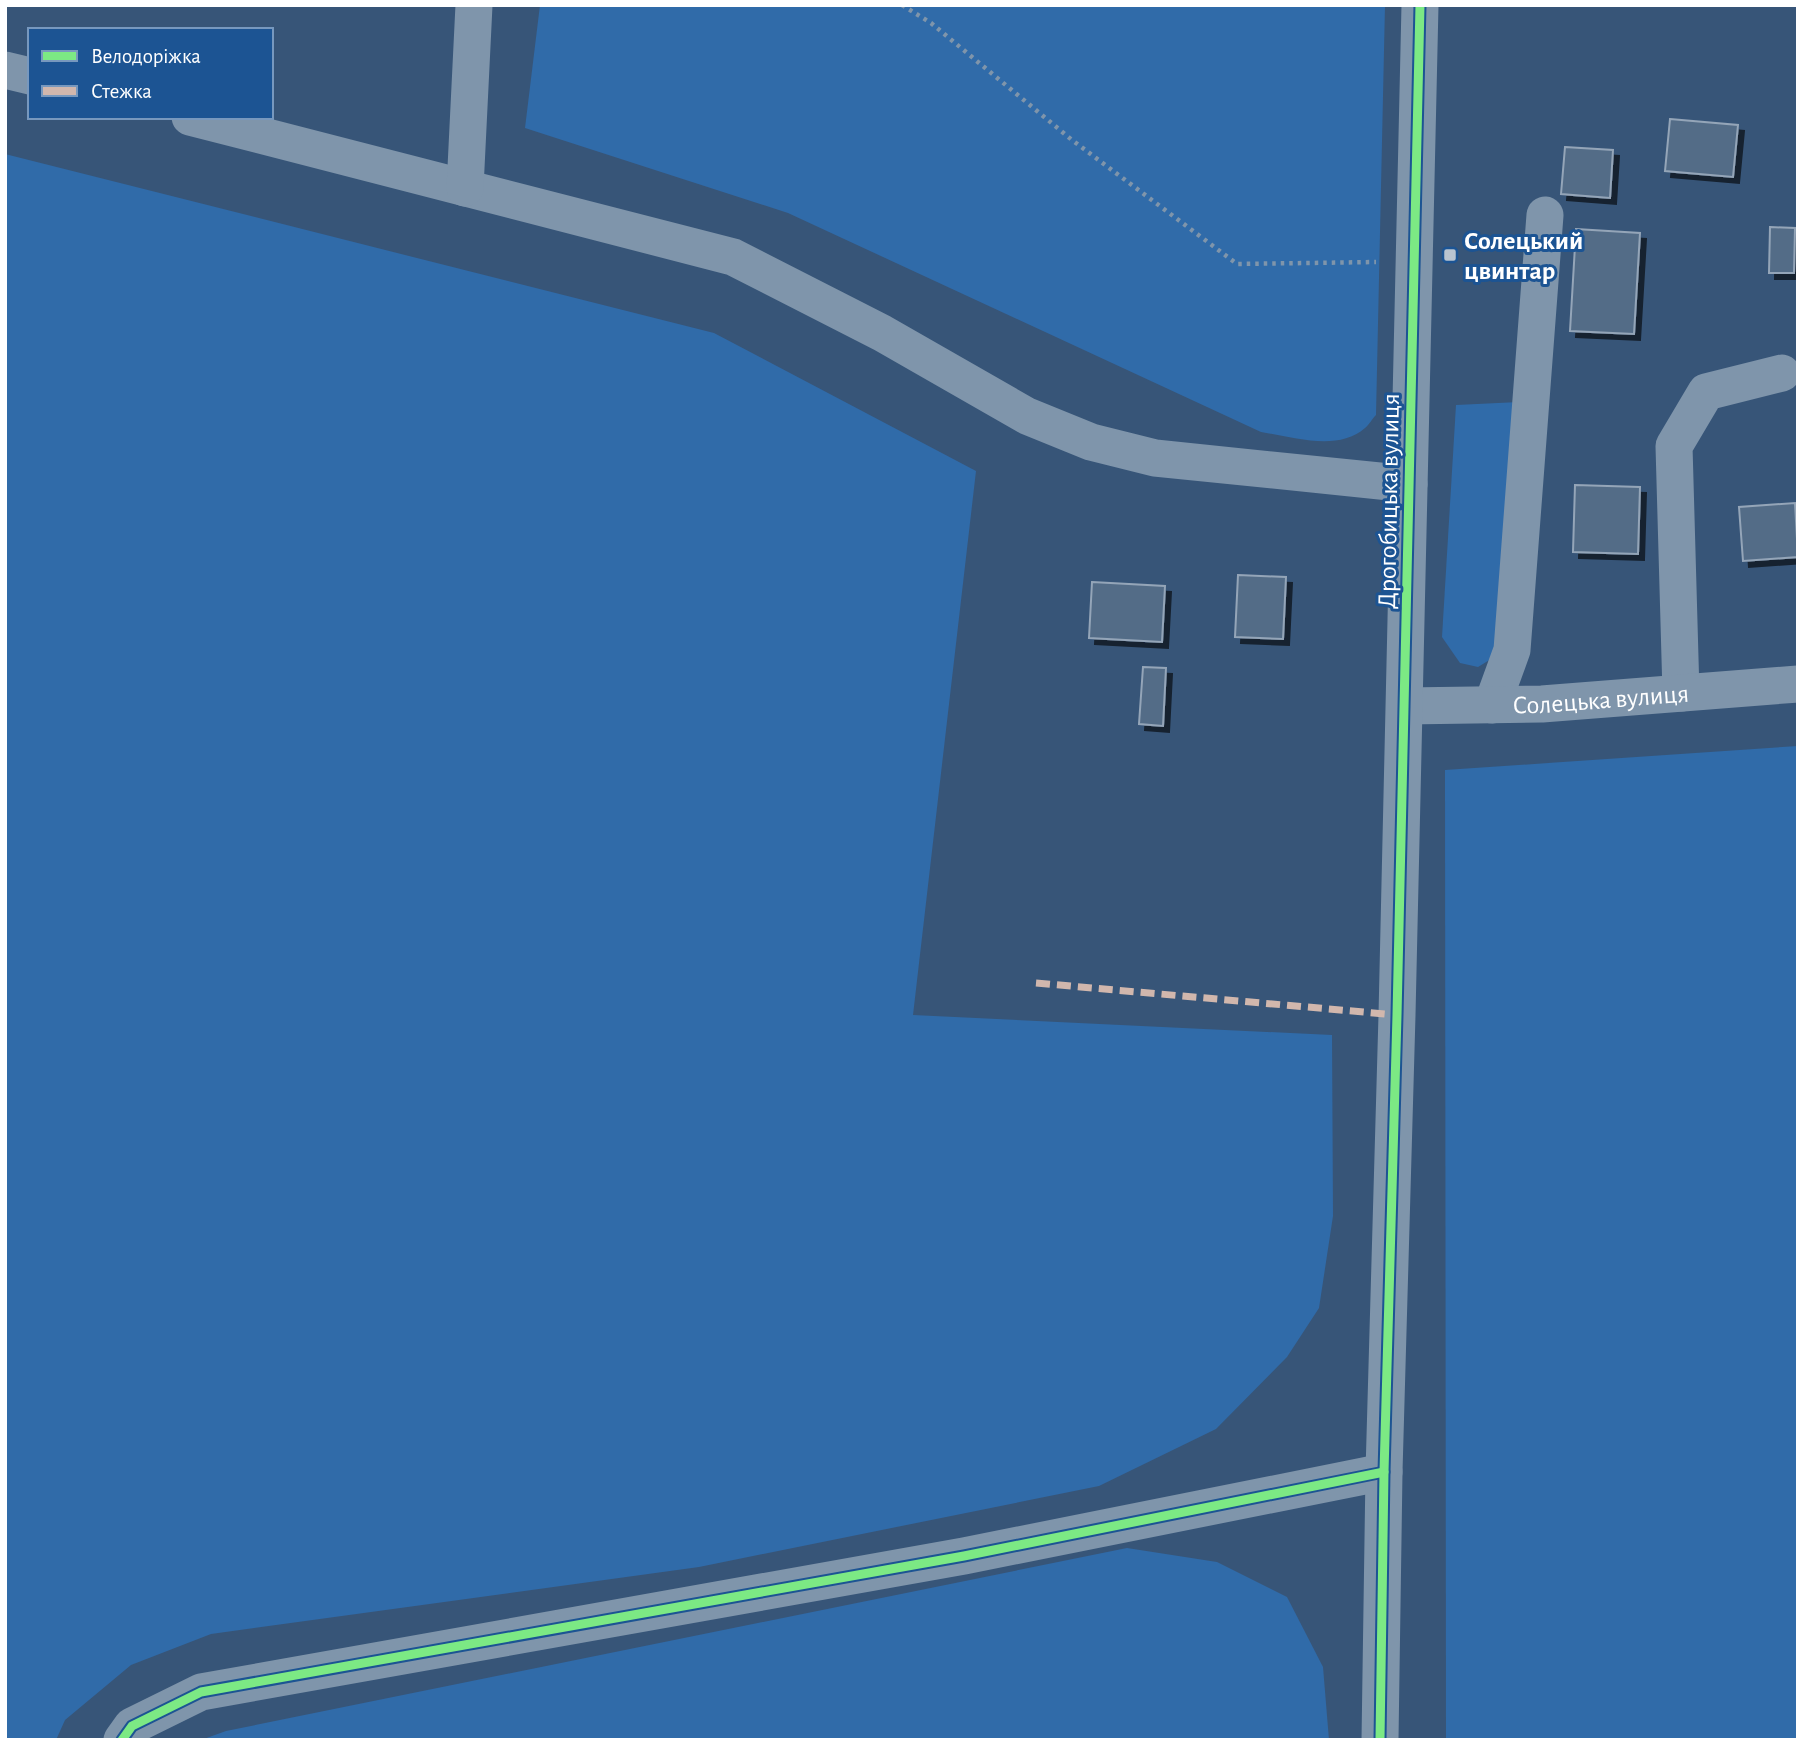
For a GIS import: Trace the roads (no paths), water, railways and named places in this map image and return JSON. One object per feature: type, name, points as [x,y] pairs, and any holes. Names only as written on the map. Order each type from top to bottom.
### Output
[{"type":"street","points":[[465,188],[474,5]]},
{"type":"street","name":"Дрогобицька вулиця","points":[[1380,1740],[1384,1472],[1398,998],[1420,5]]},
{"type":"street","points":[[5,70],[28,76]]},
{"type":"street","points":[[198,119],[733,257],[883,333],[1027,416],[1091,442],[1154,458],[1409,484]]},
{"type":"street","points":[[1492,705],[1512,650],[1545,215]]},
{"type":"street","points":[[1681,693],[1674,446],[1706,392],[1782,373]]},
{"type":"street","name":"Солецька вулиця","points":[[1405,706],[1542,704],[1798,684]]},
{"type":"street","points":[[122,1740],[132,1726],[201,1692],[964,1556],[1384,1472]]},
{"type":"place","name":"Солецький цвинтар","points":[[1450,255]]}]
